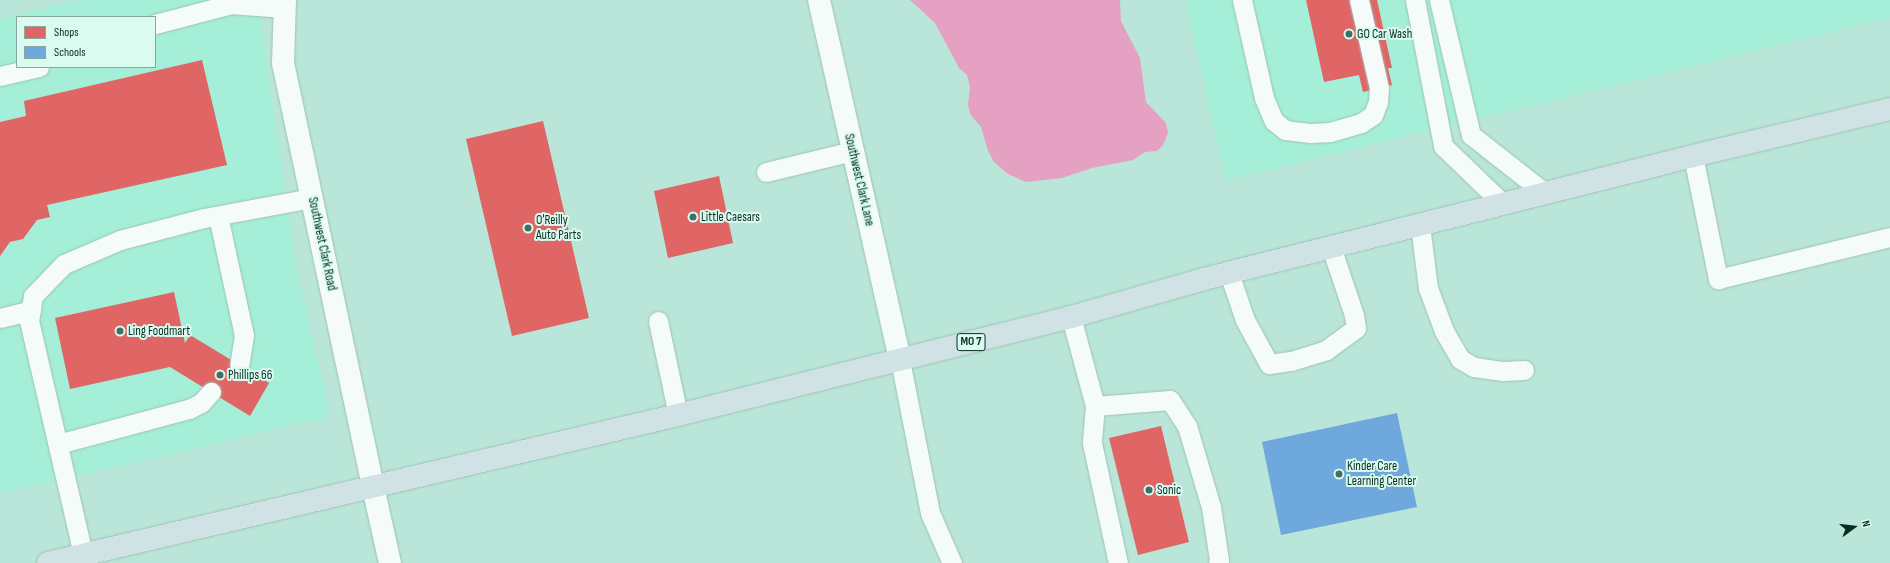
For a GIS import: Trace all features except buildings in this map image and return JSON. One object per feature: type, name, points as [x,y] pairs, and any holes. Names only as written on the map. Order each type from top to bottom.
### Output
[{"type":"main road","name":"MO 7","points":[[48,563],[85,559],[373,487],[678,415],[1071,317],[1229,273],[1331,247],[1693,156],[1890,109]]},
{"type":"street","name":"Southwest Clark Lane","points":[[819,0],[900,360]]},
{"type":"street","name":"Southwest Clark Road","points":[[284,4],[283,63],[390,563]]},
{"type":"lane","points":[[1242,0],[1264,98],[1274,121],[1285,130],[1311,133],[1330,132],[1361,123],[1373,114],[1378,102],[1379,88],[1359,0]]},
{"type":"lane","points":[[1415,0],[1443,146],[1503,204]]},
{"type":"lane","points":[[1439,0],[1471,136],[1545,194]]},
{"type":"lane","points":[[156,24],[231,4],[284,4]]},
{"type":"lane","points":[[0,76],[34,68]]},
{"type":"lane","points":[[766,172],[853,151]]},
{"type":"lane","points":[[1693,156],[1718,279],[1890,237]]},
{"type":"lane","points":[[85,559],[29,321],[34,296],[64,264],[120,240],[218,216],[312,198]]},
{"type":"lane","points":[[218,216],[244,335],[239,365]]},
{"type":"lane","points":[[1420,225],[1428,288],[1444,331],[1460,359],[1474,367],[1503,371],[1524,370]]},
{"type":"lane","points":[[1229,273],[1245,320],[1269,364],[1292,361],[1326,350],[1356,328],[1354,315],[1331,247]]},
{"type":"lane","points":[[0,318],[31,310]]},
{"type":"lane","points":[[1071,317],[1095,406],[1092,443],[1118,563]]},
{"type":"lane","points":[[658,321],[678,415]]},
{"type":"lane","points":[[900,360],[930,512],[952,563]]},
{"type":"lane","points":[[58,444],[189,409],[201,403],[211,392]]},
{"type":"lane","points":[[1095,406],[1170,400],[1187,426],[1211,507],[1220,560],[1218,563]]},
{"type":"shaded area","points":[[81,0],[257,0],[298,277],[327,398],[328,417],[0,494],[0,19]]},
{"type":"shaded area","points":[[910,0],[1120,0],[1121,21],[1140,58],[1146,102],[1166,123],[1168,133],[1163,145],[1157,151],[1145,152],[1133,160],[1092,168],[1062,178],[1026,182],[1008,174],[994,162],[988,151],[981,127],[970,114],[968,105],[970,88],[967,75],[959,68],[935,23]]},
{"type":"shaded area","points":[[1185,0],[1890,0],[1890,18],[1226,180]]},
{"type":"place","name":"GO Car Wash","points":[[1349,34]]},
{"type":"place","name":"Little Caesars","points":[[693,217]]},
{"type":"place","name":"O'Reilly Auto Parts","points":[[528,228]]},
{"type":"place","name":"Ling Foodmart","points":[[120,331]]},
{"type":"place","name":"Phillips 66","points":[[220,375]]},
{"type":"place","name":"Kinder Care Learning Center","points":[[1339,474]]},
{"type":"place","name":"Sonic","points":[[1149,490]]}]
